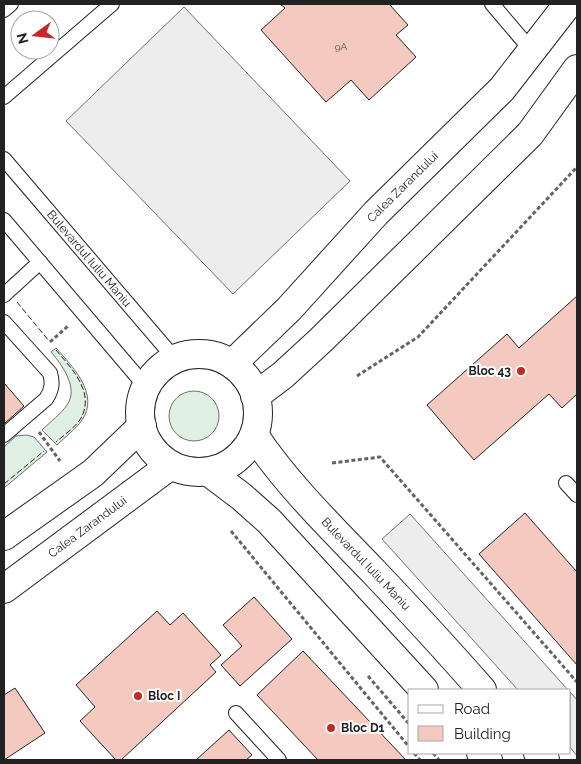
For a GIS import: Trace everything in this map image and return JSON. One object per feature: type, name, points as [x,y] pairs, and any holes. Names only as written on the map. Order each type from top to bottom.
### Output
[{"type":"main road","name":"Calea Zarandului","points":[[232,364],[289,309],[376,213],[502,89],[568,4]]},
{"type":"main road","points":[[255,396],[283,375],[321,340],[530,134],[577,70]]},
{"type":"main road","points":[[194,354],[214,356],[232,364],[246,378],[255,396],[258,415],[254,435],[244,452],[227,465],[209,472],[190,472],[171,465],[158,455],[148,442],[142,426],[141,406],[146,387],[158,371],[175,359],[194,354]]},
{"type":"main road","points":[[4,536],[93,474],[142,426]]},
{"type":"main road","name":"Bulevardul Iuliu Maniu","points":[[254,435],[276,467],[299,494],[405,604],[481,689]]},
{"type":"main road","name":"Calea Zarandului","points":[[4,589],[171,465]]},
{"type":"main road","points":[[209,472],[242,497],[269,521],[423,689]]},
{"type":"lane","points":[[4,10],[12,4]]},
{"type":"lane","points":[[4,97],[112,4]]},
{"type":"lane","points":[[492,4],[532,51]]},
{"type":"lane","name":"Bulevardul Iuliu Maniu","points":[[4,159],[175,359]]},
{"type":"lane","points":[[4,220],[146,387]]},
{"type":"lane","points":[[4,295],[40,262]]},
{"type":"lane","points":[[4,322],[50,373],[52,387],[46,399],[4,435]]},
{"type":"lane","points":[[566,483],[577,495]]},
{"type":"lane","points":[[236,713],[279,760]]},
{"type":"path","points":[[357,376],[418,336],[577,166]]},
{"type":"path","points":[[34,356],[83,313]]},
{"type":"path","points":[[27,416],[77,484]]},
{"type":"path","points":[[332,463],[380,457],[577,682]]},
{"type":"path","points":[[231,530],[408,746]]},
{"type":"green space","points":[[56,348],[82,381],[88,400],[87,410],[82,420],[57,445],[42,430],[62,412],[70,398],[71,391],[68,377],[51,352]]},
{"type":"green space","points":[[194,391],[212,398],[219,416],[212,434],[194,441],[176,434],[169,416],[176,398]]},
{"type":"green space","points":[[27,435],[34,437],[47,452],[4,488],[4,447],[16,436]]},
{"type":"shaded area","points":[[184,7],[350,181],[233,294],[66,121]]},
{"type":"shaded area","points":[[410,514],[567,689],[517,689],[382,539]]},
{"type":"shaded area","points":[[571,693],[577,700],[577,756],[571,748]]},
{"type":"building","points":[[280,4],[389,4],[408,25],[396,35],[416,57],[369,100],[351,80],[326,102],[261,30],[285,8]]},
{"type":"building","name":"Bloc 43","points":[[577,296],[577,394],[562,408],[549,394],[474,460],[427,405],[507,334],[519,348]]},
{"type":"building","points":[[4,383],[24,406],[4,424]]},
{"type":"building","points":[[525,513],[577,572],[577,665],[479,554]]},
{"type":"building","points":[[254,597],[292,639],[240,686],[221,665],[242,646],[223,625]]},
{"type":"building","name":"Bloc I","points":[[157,611],[170,625],[183,613],[221,655],[210,665],[216,672],[121,760],[116,760],[80,721],[95,707],[76,685]]},
{"type":"building","name":"Bloc D1","points":[[303,651],[406,760],[318,760],[257,695]]},
{"type":"building","points":[[15,688],[45,733],[4,760],[4,695]]},
{"type":"building","points":[[229,730],[252,755],[246,760],[196,760]]},
{"type":"fence","points":[[17,302],[49,341]]},
{"type":"fence","points":[[56,350],[80,381],[85,399],[85,408],[79,421],[56,442]]},
{"type":"fence","points":[[4,484],[44,451]]},
{"type":"place","name":"Bloc 43","points":[[521,371]]},
{"type":"place","name":"Bloc I","points":[[138,696]]},
{"type":"place","name":"Bloc D1","points":[[331,728]]}]
